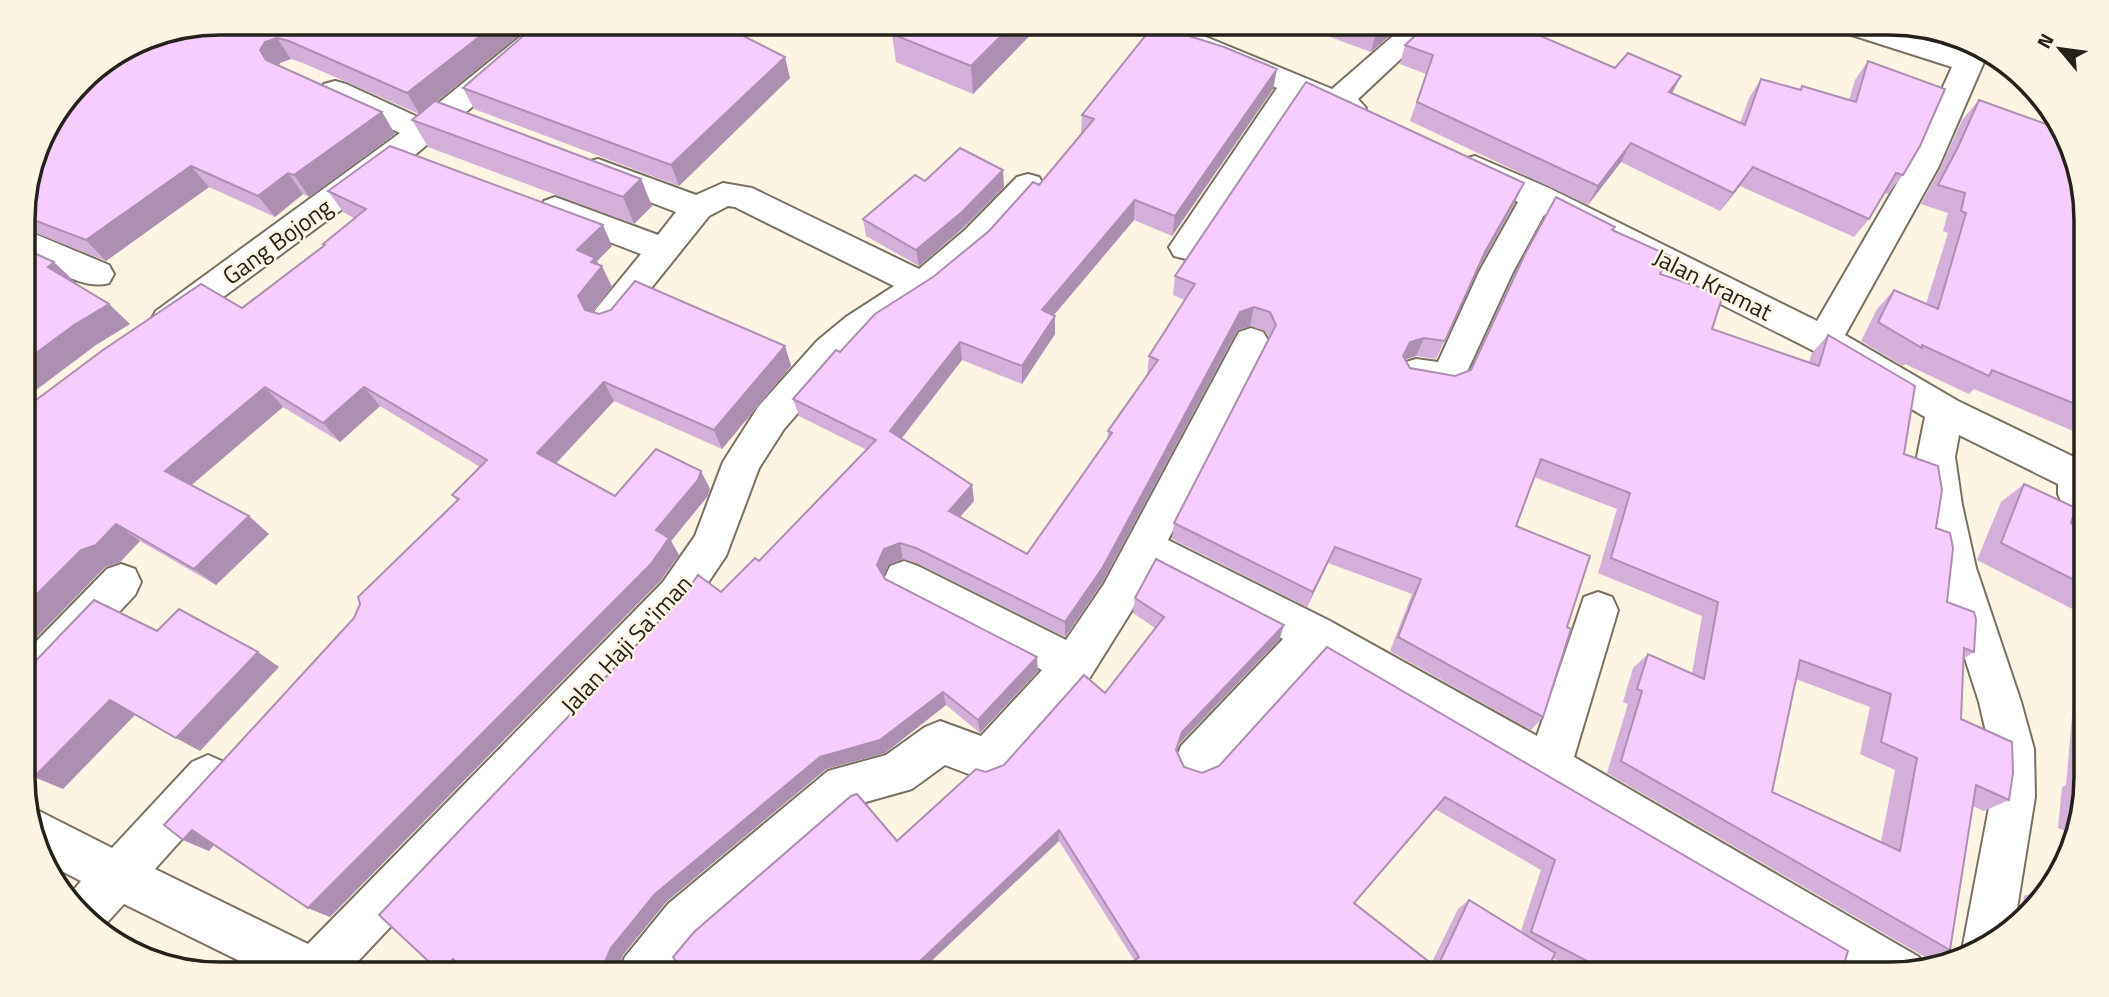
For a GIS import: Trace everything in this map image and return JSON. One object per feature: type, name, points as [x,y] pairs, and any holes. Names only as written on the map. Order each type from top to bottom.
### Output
[{"type":"street","name":"Gang Bojong","points":[[145,335],[180,313],[422,131],[540,35]]},
{"type":"street","points":[[1176,35],[1295,84],[1347,92]]},
{"type":"street","points":[[1228,35],[1347,92],[1375,119]]},
{"type":"street","points":[[1347,92],[1411,35]]},
{"type":"street","points":[[1893,35],[1970,54]]},
{"type":"street","points":[[1824,340],[1923,166],[1973,56]]},
{"type":"street","points":[[304,77],[422,131],[483,127]]},
{"type":"street","points":[[1186,247],[1295,84]]},
{"type":"street","points":[[422,131],[438,165]]},
{"type":"street","name":"Jalan Kramat","points":[[1450,155],[1538,196],[1824,340],[1945,411],[2061,469],[2074,472]]},
{"type":"street","points":[[571,160],[698,208]]},
{"type":"street","name":"Jalan Haji Sa'iman","points":[[327,962],[677,595],[712,544],[742,462],[771,418],[830,351],[858,326],[922,285],[976,239],[1028,185]]},
{"type":"street","points":[[608,318],[698,208],[723,194],[741,196],[922,285]]},
{"type":"street","points":[[1416,373],[1447,377],[1451,372],[1496,272],[1538,196]]},
{"type":"street","points":[[527,199],[664,250]]},
{"type":"street","points":[[35,246],[97,274]]},
{"type":"street","points":[[652,962],[685,921],[844,786],[896,774],[940,742],[987,760],[1074,665],[1118,597],[1251,342]]},
{"type":"street","points":[[1945,411],[1937,457],[1943,505],[1956,568],[2000,702],[2012,749],[2013,797],[1989,932]]},
{"type":"street","points":[[1145,548],[1315,634],[1549,767],[1882,962]]},
{"type":"street","points":[[904,579],[1074,665]]},
{"type":"street","points":[[35,671],[121,582]]},
{"type":"street","points":[[1549,767],[1598,610]]},
{"type":"street","points":[[1197,761],[1315,634]]},
{"type":"street","points":[[89,908],[236,747]]},
{"type":"street","points":[[45,837],[292,962]]},
{"type":"building","points":[[208,35],[482,35],[407,93],[289,41],[277,38],[265,42],[260,50],[266,60],[382,112],[294,175],[288,173],[258,196],[191,166],[86,240],[35,221],[41,172],[60,128],[81,98],[117,66],[138,54],[172,41]]},
{"type":"building","points":[[524,35],[742,35],[785,57],[671,165],[463,88]]},
{"type":"building","points":[[894,35],[1002,35],[971,66]]},
{"type":"building","points":[[1146,35],[1186,35],[1277,69],[1175,216],[1135,200],[1042,310],[1055,316],[1022,366],[960,342],[890,431],[972,485],[949,511],[1027,554],[1112,433],[1108,431],[1158,360],[1149,356],[1195,284],[1175,276],[1306,82],[1524,183],[1485,252],[1445,341],[1424,338],[1410,342],[1403,356],[1410,368],[1455,376],[1471,370],[1525,254],[1556,197],[1615,227],[1612,230],[1670,256],[1660,274],[1723,295],[1712,329],[1819,366],[1828,335],[1915,386],[1904,454],[1938,466],[1942,490],[1936,528],[1950,533],[1953,548],[1947,602],[1974,612],[1976,619],[1974,652],[1964,648],[1961,719],[2012,742],[2013,773],[2009,800],[1976,785],[1950,950],[1621,761],[1642,691],[1637,689],[1648,654],[1704,679],[1718,602],[1611,558],[1630,493],[1541,459],[1516,526],[1590,556],[1567,627],[1571,629],[1543,717],[1398,637],[1421,579],[1335,547],[1313,592],[1174,523],[1276,325],[1270,312],[1254,307],[1240,312],[1103,567],[1065,622],[916,548],[900,543],[884,549],[877,565],[885,579],[1037,657],[978,720],[943,692],[880,740],[820,757],[655,894],[611,948],[605,962],[456,962],[453,959],[450,962],[429,962],[379,915],[684,595],[698,575],[721,592],[755,558],[759,561],[876,440],[793,399],[836,350],[840,352],[875,314],[933,277],[989,231],[1033,182],[1039,185],[1094,119],[1082,115]],"holes":[[[1800,660],[1891,694],[1881,742],[1917,758],[1900,851],[1772,792]]]},
{"type":"building","points":[[1416,35],[1539,35],[1615,68],[1628,53],[1681,76],[1669,92],[1745,125],[1761,79],[1801,90],[1802,86],[1856,102],[1868,61],[1945,89],[1920,146],[1903,175],[1896,173],[1869,219],[1753,167],[1733,193],[1631,143],[1598,186],[1417,102],[1433,55],[1405,45]]},
{"type":"building","points":[[1979,100],[2047,124],[2060,149],[2068,172],[2074,220],[2074,404],[1992,370],[1989,376],[1922,345],[1922,348],[1878,322],[1894,290],[1938,309],[1966,213],[1961,211],[1965,193],[1938,185]]},
{"type":"building","points":[[435,101],[641,179],[623,197],[412,120]]},
{"type":"building","points":[[390,146],[603,225],[577,250],[595,258],[591,262],[602,266],[578,296],[585,310],[599,314],[611,310],[635,281],[785,346],[714,430],[604,382],[537,453],[615,496],[656,449],[701,471],[698,480],[656,530],[669,538],[651,564],[308,908],[192,830],[183,840],[164,825],[354,618],[360,604],[358,597],[459,499],[452,495],[487,460],[364,387],[323,423],[265,387],[165,471],[249,516],[194,569],[116,524],[96,545],[81,550],[35,596],[35,401],[103,350],[201,284],[242,308],[325,245],[323,244],[366,209],[328,191]]},
{"type":"building","points":[[960,148],[1003,170],[962,212],[916,250],[863,219],[915,175],[925,181]]},
{"type":"building","points":[[35,253],[54,262],[48,267],[109,304],[74,325],[35,354]]},
{"type":"building","points":[[2024,484],[2074,507],[2071,523],[2074,524],[2074,580],[2001,543]]},
{"type":"building","points":[[1156,559],[1284,625],[1182,732],[1176,750],[1184,767],[1202,773],[1219,766],[1327,647],[1848,951],[1845,962],[1589,962],[1531,932],[1555,860],[1445,797],[1354,903],[1429,962],[1133,962],[1139,957],[1059,830],[921,960],[923,962],[677,962],[673,957],[694,932],[851,796],[857,794],[897,841],[976,769],[986,772],[1004,765],[1084,675],[1105,693],[1164,617],[1135,598]]},
{"type":"building","points":[[94,600],[157,631],[179,609],[258,652],[176,738],[110,700],[35,776],[35,662]]},
{"type":"building","points":[[1469,900],[1555,953],[1551,962],[1440,962]]}]
